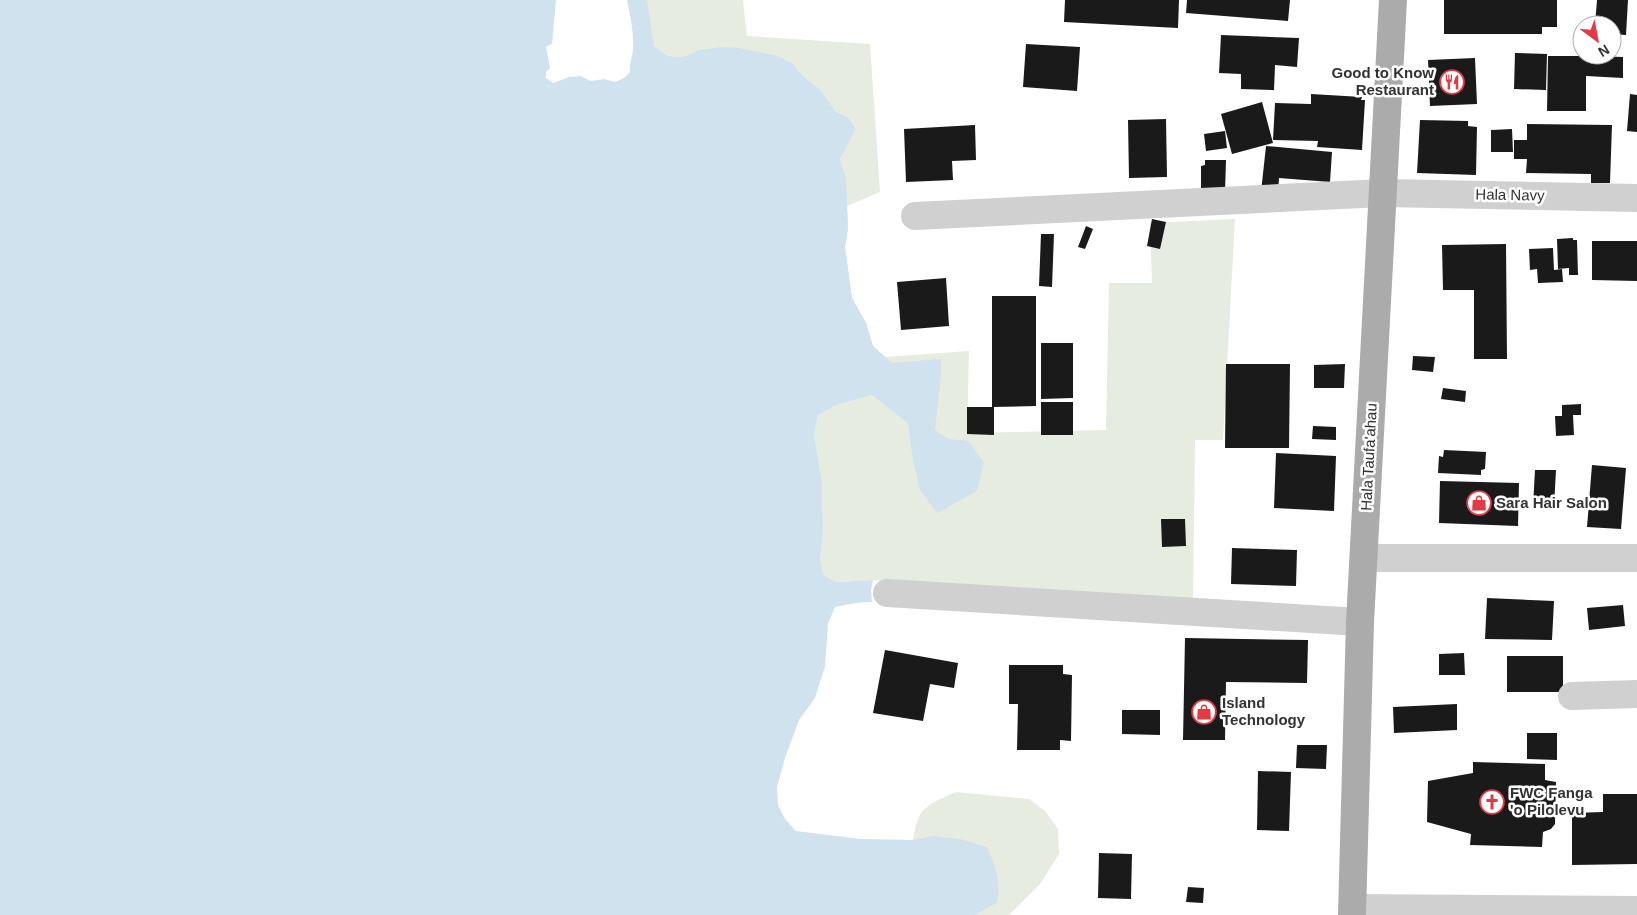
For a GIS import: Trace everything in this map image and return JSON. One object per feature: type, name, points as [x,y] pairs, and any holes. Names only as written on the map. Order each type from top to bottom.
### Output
[{"type":"main road","name":"Hala Taufa'ahau","points":[[1352,912],[1360,622],[1393,0]]},
{"type":"street","name":"Hala Navy","points":[[916,216],[1383,193],[1637,198]]},
{"type":"street","points":[[1364,558],[1637,558]]},
{"type":"street","points":[[887,593],[1360,622]]},
{"type":"street","points":[[1572,696],[1637,694]]},
{"type":"street","points":[[1352,912],[1637,910]]},
{"type":"shaded area","points":[[633,0],[743,0],[747,36],[870,44],[880,192],[847,206],[848,229],[845,247],[852,298],[866,323],[873,346],[885,357],[969,351],[967,433],[1106,430],[1109,283],[1152,283],[1150,223],[1235,219],[1223,440],[1195,440],[1193,602],[945,590],[873,580],[836,582],[824,575],[820,560],[823,535],[822,481],[814,435],[818,415],[837,405],[871,395],[827,320],[846,177],[840,160],[856,127],[848,117],[836,112],[821,90],[803,76],[793,64],[699,50],[683,57],[668,56],[654,46]]},
{"type":"shaded area","points":[[956,792],[1029,799],[1045,811],[1058,829],[1059,854],[1040,884],[1009,915],[975,915],[997,903],[913,840],[921,813],[931,804]]},
{"type":"water","points":[[0,0],[556,0],[552,44],[546,47],[550,68],[546,72],[546,78],[553,83],[569,77],[581,76],[591,81],[604,79],[615,82],[624,78],[630,72],[633,48],[627,0],[647,0],[654,46],[668,56],[683,57],[699,50],[722,47],[739,48],[778,56],[793,64],[803,76],[821,90],[836,112],[848,117],[856,128],[840,160],[846,177],[848,229],[845,247],[852,298],[866,323],[873,346],[892,363],[941,359],[935,430],[949,439],[968,441],[984,462],[977,491],[937,513],[920,490],[913,460],[908,423],[872,395],[837,405],[818,415],[814,435],[822,481],[823,535],[820,560],[824,575],[836,582],[873,580],[871,590],[872,602],[835,607],[828,624],[825,666],[815,698],[799,720],[785,758],[777,787],[778,805],[785,819],[796,831],[861,839],[913,840],[933,836],[960,839],[987,847],[997,874],[997,903],[975,915],[0,915]]},
{"type":"building","points":[[1065,0],[1179,0],[1178,28],[1064,22]]},
{"type":"building","points":[[1187,0],[1290,0],[1288,21],[1186,13]]},
{"type":"building","points":[[1444,0],[1557,0],[1557,27],[1542,27],[1542,34],[1444,34]]},
{"type":"building","points":[[1597,0],[1628,0],[1626,35],[1622,35],[1622,15],[1596,15]]},
{"type":"building","points":[[1221,35],[1299,38],[1297,67],[1275,65],[1274,90],[1241,89],[1241,74],[1219,73]]},
{"type":"building","points":[[1026,44],[1080,47],[1077,91],[1023,87]]},
{"type":"building","points":[[1515,53],[1547,54],[1546,90],[1514,89]]},
{"type":"building","points":[[1548,56],[1572,56],[1572,65],[1622,65],[1623,57],[1623,78],[1586,76],[1586,111],[1547,111]]},
{"type":"building","points":[[1475,58],[1477,104],[1430,106],[1428,60]]},
{"type":"building","points":[[1311,94],[1362,97],[1361,100],[1365,100],[1362,150],[1317,147],[1318,141],[1273,140],[1275,103],[1311,104]]},
{"type":"building","points":[[1630,94],[1637,95],[1637,132],[1627,131]]},
{"type":"building","points":[[1262,102],[1273,143],[1232,154],[1221,114]]},
{"type":"building","points":[[1166,119],[1167,177],[1129,178],[1128,120]]},
{"type":"building","points":[[1420,120],[1468,121],[1468,126],[1477,127],[1476,175],[1417,173]]},
{"type":"building","points":[[1527,124],[1612,125],[1610,183],[1591,183],[1591,174],[1526,173],[1527,159],[1514,159],[1514,140],[1527,140]]},
{"type":"building","points":[[975,125],[976,160],[952,161],[953,180],[906,182],[904,129]]},
{"type":"building","points":[[1512,129],[1513,152],[1491,152],[1491,130]]},
{"type":"building","points":[[1225,131],[1227,148],[1206,151],[1204,134]]},
{"type":"building","points":[[1266,146],[1332,152],[1330,182],[1279,178],[1278,193],[1261,192]]},
{"type":"building","points":[[1205,160],[1226,160],[1225,192],[1201,191],[1201,166],[1205,165]]},
{"type":"building","points":[[1152,219],[1166,222],[1160,249],[1147,246]]},
{"type":"building","points":[[1086,226],[1093,229],[1085,249],[1078,247]]},
{"type":"building","points":[[1041,234],[1054,234],[1052,287],[1039,286]]},
{"type":"building","points":[[1573,238],[1573,240],[1577,240],[1578,275],[1569,275],[1569,268],[1558,269],[1557,239]]},
{"type":"building","points":[[1592,241],[1637,241],[1637,281],[1592,280]]},
{"type":"building","points":[[1506,244],[1507,359],[1474,359],[1474,290],[1443,290],[1442,245]]},
{"type":"building","points":[[1553,248],[1554,270],[1562,269],[1563,282],[1538,283],[1537,269],[1530,270],[1529,249]]},
{"type":"building","points":[[946,278],[949,326],[901,330],[897,282]]},
{"type":"building","points":[[992,296],[1036,296],[1036,406],[992,407]]},
{"type":"building","points":[[1041,343],[1073,343],[1073,398],[1041,399]]},
{"type":"building","points":[[1413,356],[1435,357],[1433,372],[1412,370]]},
{"type":"building","points":[[1226,364],[1290,364],[1289,448],[1225,448]]},
{"type":"building","points":[[1345,364],[1344,388],[1314,388],[1314,365]]},
{"type":"building","points":[[1443,388],[1466,391],[1465,402],[1441,399]]},
{"type":"building","points":[[1041,402],[1073,402],[1073,435],[1041,435]]},
{"type":"building","points":[[1581,404],[1581,415],[1573,415],[1574,435],[1556,436],[1555,416],[1562,416],[1562,405]]},
{"type":"building","points":[[967,407],[994,407],[994,435],[967,434]]},
{"type":"building","points":[[1313,426],[1336,427],[1336,440],[1312,439]]},
{"type":"building","points":[[1444,450],[1486,452],[1485,469],[1481,470],[1481,475],[1438,473],[1439,456],[1443,457]]},
{"type":"building","points":[[1276,453],[1336,456],[1334,511],[1274,508]]},
{"type":"building","points":[[1592,465],[1626,468],[1621,529],[1587,527]]},
{"type":"building","points":[[1535,470],[1556,470],[1554,507],[1533,506]]},
{"type":"building","name":"Sara Hair Salon","points":[[1440,481],[1519,483],[1518,526],[1439,523]]},
{"type":"building","points":[[1161,519],[1185,519],[1186,546],[1162,547]]},
{"type":"building","points":[[1232,548],[1297,550],[1296,586],[1231,584]]},
{"type":"building","points":[[1487,598],[1554,601],[1552,640],[1485,639]]},
{"type":"building","points":[[1623,605],[1625,626],[1589,630],[1587,608]]},
{"type":"building","name":"Island Technology","points":[[1185,638],[1308,640],[1307,683],[1226,682],[1225,740],[1183,740]]},
{"type":"building","points":[[885,650],[958,663],[954,688],[930,684],[923,721],[873,713]]},
{"type":"building","points":[[1464,653],[1465,675],[1439,675],[1439,654]]},
{"type":"building","points":[[1507,656],[1563,656],[1563,692],[1507,692]]},
{"type":"building","points":[[1009,665],[1063,665],[1063,674],[1072,675],[1071,741],[1060,740],[1060,750],[1017,750],[1018,704],[1009,704]]},
{"type":"building","points":[[1457,704],[1457,730],[1394,733],[1393,707]]},
{"type":"building","points":[[1122,710],[1160,710],[1160,735],[1122,734]]},
{"type":"building","points":[[1527,733],[1557,733],[1557,760],[1527,759]]},
{"type":"building","points":[[1297,745],[1327,745],[1326,769],[1296,768]]},
{"type":"building","name":"FWC Fanga 'o Pilolevu","points":[[1473,762],[1545,764],[1545,780],[1556,782],[1555,824],[1551,829],[1543,832],[1542,847],[1470,845],[1471,834],[1427,822],[1428,781],[1473,773]]},
{"type":"building","points":[[1258,771],[1291,772],[1289,831],[1257,830]]},
{"type":"building","points":[[1603,794],[1637,794],[1637,864],[1572,865],[1572,813],[1603,812]]},
{"type":"building","points":[[1099,853],[1132,854],[1131,899],[1098,898]]},
{"type":"building","points":[[1188,887],[1204,888],[1203,903],[1186,902]]},
{"type":"place","name":"Good to Know Restaurant","points":[[1452,82]]},
{"type":"place","name":"Sara Hair Salon","points":[[1479,503]]},
{"type":"place","name":"Island Technology","points":[[1204,712]]},
{"type":"place","name":"FWC Fanga 'o Pilolevu","points":[[1492,802]]}]
